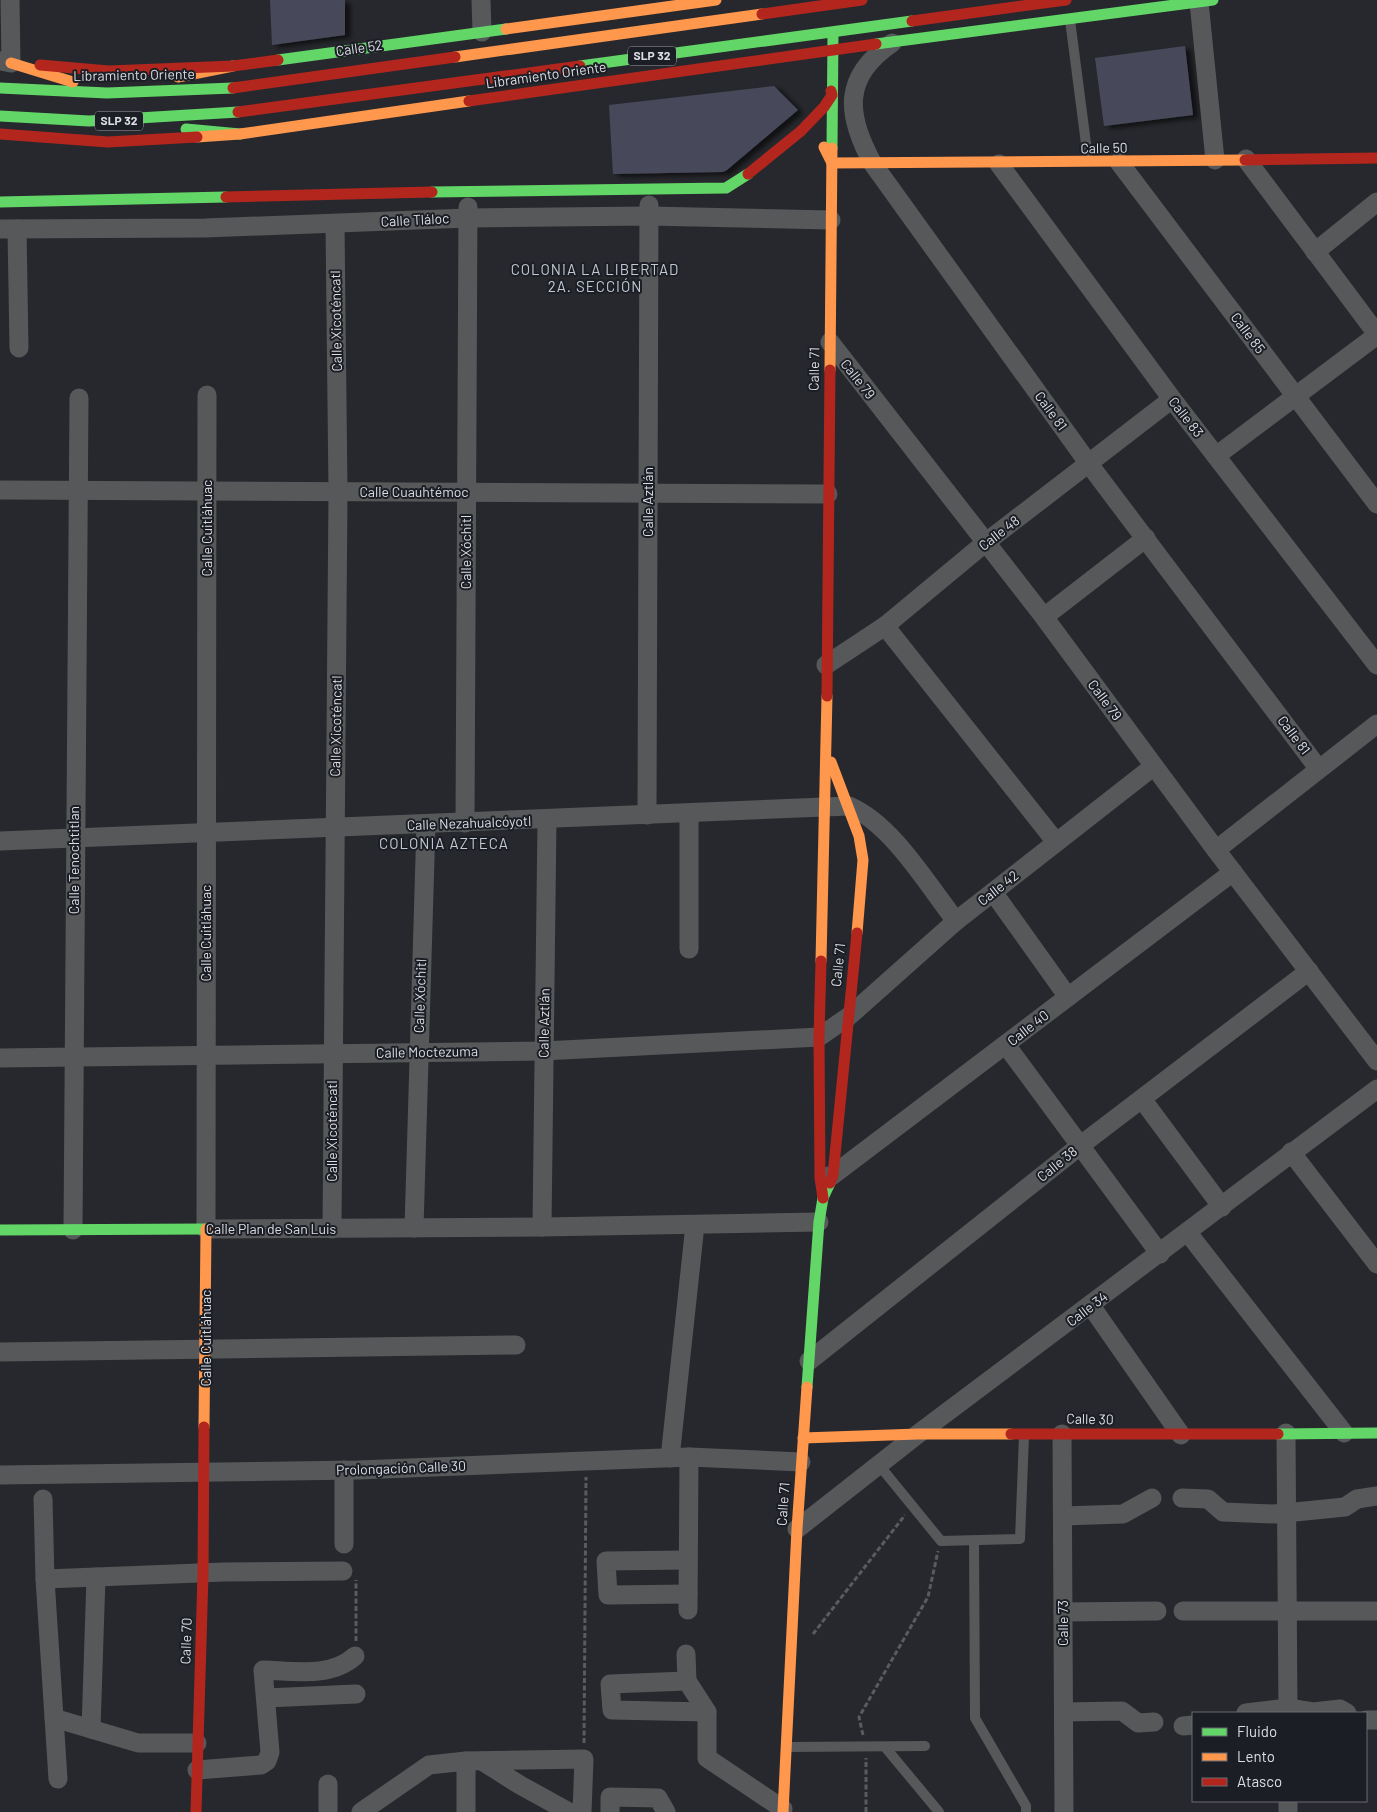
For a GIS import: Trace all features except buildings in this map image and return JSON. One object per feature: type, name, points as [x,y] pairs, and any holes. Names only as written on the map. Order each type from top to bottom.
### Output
[{"type":"main road","name":"Calle 52","points":[[6,62],[109,72],[233,66],[716,0]]},
{"type":"main road","points":[[777,58],[794,49],[803,31],[800,12],[790,0]]},
{"type":"main road","name":"Calle 71","points":[[826,1176],[819,1037],[826,807],[825,739],[834,0]]},
{"type":"main road","points":[[860,0],[858,14],[868,33],[877,39],[893,42]]},
{"type":"main road","name":"Libramiento Oriente","points":[[0,88],[107,93],[233,88],[860,0]]},
{"type":"main road","name":"Libramiento Oriente","points":[[0,116],[24,119],[107,122],[238,112],[1066,0]]},
{"type":"main road","name":"Libramiento Oriente","points":[[0,134],[108,142],[240,134],[893,42],[1206,1]]},
{"type":"main road","points":[[777,58],[801,65]]},
{"type":"main road","points":[[6,62],[107,93],[233,66]]},
{"type":"main road","points":[[822,79],[832,95]]},
{"type":"main road","name":"Calle Tláloc","points":[[0,202],[469,191],[726,188],[809,135],[832,95]]},
{"type":"main road","points":[[107,122],[240,134]]},
{"type":"main road","points":[[809,135],[825,149],[832,163]]},
{"type":"main road","name":"Calle 50","points":[[832,163],[999,164],[1377,158]]},
{"type":"main road","name":"Calle 71","points":[[783,1810],[784,1748],[801,1462],[819,1222],[848,1017],[863,860],[859,836],[849,806],[834,774],[825,739]]},
{"type":"main road","name":"Calle Plan de San Luis","points":[[0,1230],[206,1229]]},
{"type":"main road","name":"Calle Cuitláhuac","points":[[204,1471],[206,1229]]},
{"type":"main road","name":"Calle 30","points":[[803,1438],[918,1434],[1181,1435],[1377,1432]]},
{"type":"main road","name":"Calle 70","points":[[196,1812],[204,1471]]},
{"type":"street","points":[[6,62],[10,0]]},
{"type":"street","points":[[481,0],[482,32]]},
{"type":"street","points":[[1206,1],[1215,160]]},
{"type":"street","name":"Calle 81","points":[[893,42],[865,66],[858,79],[854,93],[855,125],[873,164],[1089,464],[1318,768]]},
{"type":"street","points":[[1216,456],[1377,334],[1246,159]]},
{"type":"street","name":"Calle 85","points":[[1119,162],[1377,504]]},
{"type":"street","name":"Calle 83","points":[[999,164],[1172,399],[1377,666]]},
{"type":"street","name":"Calle Aztlán","points":[[647,815],[649,189]]},
{"type":"street","name":"Calle Xóchitl","points":[[465,823],[469,191]]},
{"type":"street","points":[[204,198],[205,228]]},
{"type":"street","points":[[91,200],[92,229]]},
{"type":"street","points":[[1315,252],[1377,202]]},
{"type":"street","name":"Calle Tláloc","points":[[8,229],[205,228],[468,218],[648,216],[831,220]]},
{"type":"street","name":"Calle Xicoténcatl","points":[[332,1228],[338,492],[335,224]]},
{"type":"street","points":[[8,229],[19,348]]},
{"type":"street","name":"Calle 79","points":[[830,342],[1044,617],[1216,850],[1377,1059]]},
{"type":"street","name":"Calle Cuitláhuac","points":[[206,1229],[207,395]]},
{"type":"street","name":"Calle Tenochtitlan","points":[[73,1230],[78,398]]},
{"type":"street","name":"Calle 48","points":[[826,665],[885,626],[985,543],[1172,399]]},
{"type":"street","name":"Calle Cuauhtémoc","points":[[0,490],[828,494]]},
{"type":"street","points":[[1044,617],[1146,538]]},
{"type":"street","points":[[885,626],[1056,842]]},
{"type":"street","points":[[1216,850],[1318,768],[1377,724]]},
{"type":"street","name":"Calle 42","points":[[848,1017],[956,921],[1154,766]]},
{"type":"street","points":[[849,806],[864,813],[888,834],[956,921]]},
{"type":"street","name":"Calle Nezahualcóyotl","points":[[0,841],[849,806]]},
{"type":"street","points":[[689,813],[689,949]]},
{"type":"street","name":"Calle Aztlán","points":[[542,1228],[547,819]]},
{"type":"street","name":"Calle Xóchitl","points":[[414,1228],[426,824]]},
{"type":"street","name":"Calle 40","points":[[826,1176],[1006,1046],[1233,872]]},
{"type":"street","points":[[993,892],[1068,997]]},
{"type":"street","name":"Calle 38","points":[[809,1361],[1081,1145],[1309,971]]},
{"type":"street","points":[[819,1037],[848,1017]]},
{"type":"street","name":"Calle Moctezuma","points":[[0,1058],[543,1051],[819,1037]]},
{"type":"street","points":[[1006,1046],[1160,1254]]},
{"type":"street","name":"Calle 34","points":[[797,1529],[918,1434],[1091,1306],[1291,1152],[1377,1089]]},
{"type":"street","points":[[1142,1099],[1222,1207]]},
{"type":"street","points":[[1291,1152],[1377,1264]]},
{"type":"street","name":"Calle Plan de San Luis","points":[[206,1229],[542,1228],[819,1222]]},
{"type":"street","points":[[670,1458],[695,1225]]},
{"type":"street","points":[[1188,1233],[1344,1433]]},
{"type":"street","points":[[1091,1306],[1181,1435]]},
{"type":"street","points":[[0,1352],[516,1345]]},
{"type":"street","points":[[1286,1433],[1288,1711]]},
{"type":"street","name":"Calle 73","points":[[1062,1434],[1064,1812]]},
{"type":"street","name":"Prolongación Calle 30","points":[[0,1475],[344,1470],[670,1458],[801,1462]]},
{"type":"street","points":[[688,1560],[606,1561],[608,1595],[688,1602],[689,1458]]},
{"type":"street","points":[[344,1470],[344,1544]]},
{"type":"street","points":[[1182,1498],[1208,1499],[1223,1512],[1286,1513],[1345,1507],[1357,1499],[1377,1496]]},
{"type":"street","points":[[1062,1516],[1124,1514],[1152,1498]]},
{"type":"street","points":[[42,1499],[45,1579],[58,1779]]},
{"type":"street","points":[[45,1579],[343,1571]]},
{"type":"street","points":[[91,1729],[96,1578]]},
{"type":"street","points":[[1063,1612],[1157,1611]]},
{"type":"street","points":[[1183,1611],[1377,1611]]},
{"type":"street","points":[[686,1654],[687,1681],[707,1712],[707,1758],[783,1810]]},
{"type":"street","points":[[197,1770],[260,1765],[267,1761],[270,1752],[263,1670],[324,1671],[346,1665],[356,1656]]},
{"type":"street","points":[[324,1671],[329,1695]]},
{"type":"street","points":[[687,1681],[610,1684],[612,1710],[707,1712]]},
{"type":"street","points":[[266,1698],[356,1694]]},
{"type":"street","points":[[1267,1712],[1313,1712],[1340,1709],[1345,1712]]},
{"type":"street","points":[[1064,1712],[1122,1711],[1138,1723],[1154,1722]]},
{"type":"street","points":[[54,1718],[138,1743],[198,1743]]},
{"type":"street","points":[[361,1812],[429,1766],[474,1761],[584,1759],[582,1812]]},
{"type":"street","points":[[466,1812],[474,1761]]},
{"type":"street","points":[[474,1761],[569,1812]]},
{"type":"street","points":[[328,1784],[328,1812]]},
{"type":"street","points":[[610,1812],[610,1797],[658,1798],[666,1812]]},
{"type":"lane","points":[[1070,19],[1088,163]]},
{"type":"lane","points":[[879,1465],[913,1504],[941,1541],[1020,1539],[1024,1435]]},
{"type":"lane","points":[[974,1541],[975,1718],[1026,1806],[1026,1812]]},
{"type":"lane","points":[[784,1748],[925,1746]]},
{"type":"lane","points":[[885,1747],[939,1812]]},
{"type":"path","points":[[584,1759],[586,1461]]},
{"type":"path","points":[[807,1642],[913,1504]]},
{"type":"path","points":[[866,1812],[867,1747],[859,1717],[928,1597],[941,1541]]},
{"type":"traffic: fast","points":[[876,44],[1213,0]]},
{"type":"traffic: fast","points":[[580,66],[912,21]]},
{"type":"traffic: fast","points":[[278,60],[506,29]]},
{"type":"traffic: fast","points":[[832,148],[833,34]]},
{"type":"traffic: fast","points":[[0,88],[107,93],[233,88]]},
{"type":"traffic: fast","points":[[0,116],[89,121],[238,112]]},
{"type":"traffic: fast","points":[[186,129],[240,134]]},
{"type":"traffic: fast","points":[[432,192],[726,188],[748,174]]},
{"type":"traffic: fast","points":[[0,202],[226,197]]},
{"type":"traffic: fast","points":[[807,1387],[819,1222],[823,1198],[830,1183]]},
{"type":"traffic: fast","points":[[0,1230],[206,1229]]},
{"type":"traffic: fast","points":[[1278,1434],[1377,1433]]},
{"type":"traffic: slow","points":[[506,29],[716,0]]},
{"type":"traffic: slow","points":[[455,57],[762,14]]},
{"type":"traffic: slow","points":[[11,63],[73,82]]},
{"type":"traffic: slow","points":[[178,77],[233,66]]},
{"type":"traffic: slow","points":[[197,137],[240,134],[469,101]]},
{"type":"traffic: slow","points":[[824,147],[832,163],[1245,160]]},
{"type":"traffic: slow","points":[[830,370],[832,148]]},
{"type":"traffic: slow","points":[[821,961],[827,696]]},
{"type":"traffic: slow","points":[[831,762],[859,836],[863,860],[857,933]]},
{"type":"traffic: slow","points":[[204,1427],[206,1229]]},
{"type":"traffic: slow","points":[[783,1812],[797,1529],[807,1387]]},
{"type":"traffic: slow","points":[[803,1438],[918,1434],[1011,1434]]},
{"type":"traffic: jam","points":[[762,14],[862,0]]},
{"type":"traffic: jam","points":[[912,21],[1066,0]]},
{"type":"traffic: jam","points":[[469,101],[876,44]]},
{"type":"traffic: jam","points":[[233,88],[455,57]]},
{"type":"traffic: jam","points":[[40,65],[109,71],[233,66],[278,60]]},
{"type":"traffic: jam","points":[[238,112],[580,66]]},
{"type":"traffic: jam","points":[[748,174],[801,131],[824,107],[832,95],[831,91]]},
{"type":"traffic: jam","points":[[0,134],[108,142],[197,137]]},
{"type":"traffic: jam","points":[[1245,160],[1377,158]]},
{"type":"traffic: jam","points":[[226,197],[432,192]]},
{"type":"traffic: jam","points":[[827,696],[830,370]]},
{"type":"traffic: jam","points":[[830,1183],[833,1175],[857,933]]},
{"type":"traffic: jam","points":[[821,961],[819,1037],[820,1178],[823,1198]]},
{"type":"traffic: jam","points":[[196,1812],[203,1574],[204,1427]]},
{"type":"traffic: jam","points":[[1011,1434],[1278,1434]]},
{"type":"district","name":"COLONIA LA LIBERTAD 2A. SECCIÓN","points":[[595,278]]},
{"type":"district","name":"COLONIA AZTECA","points":[[444,844]]}]
